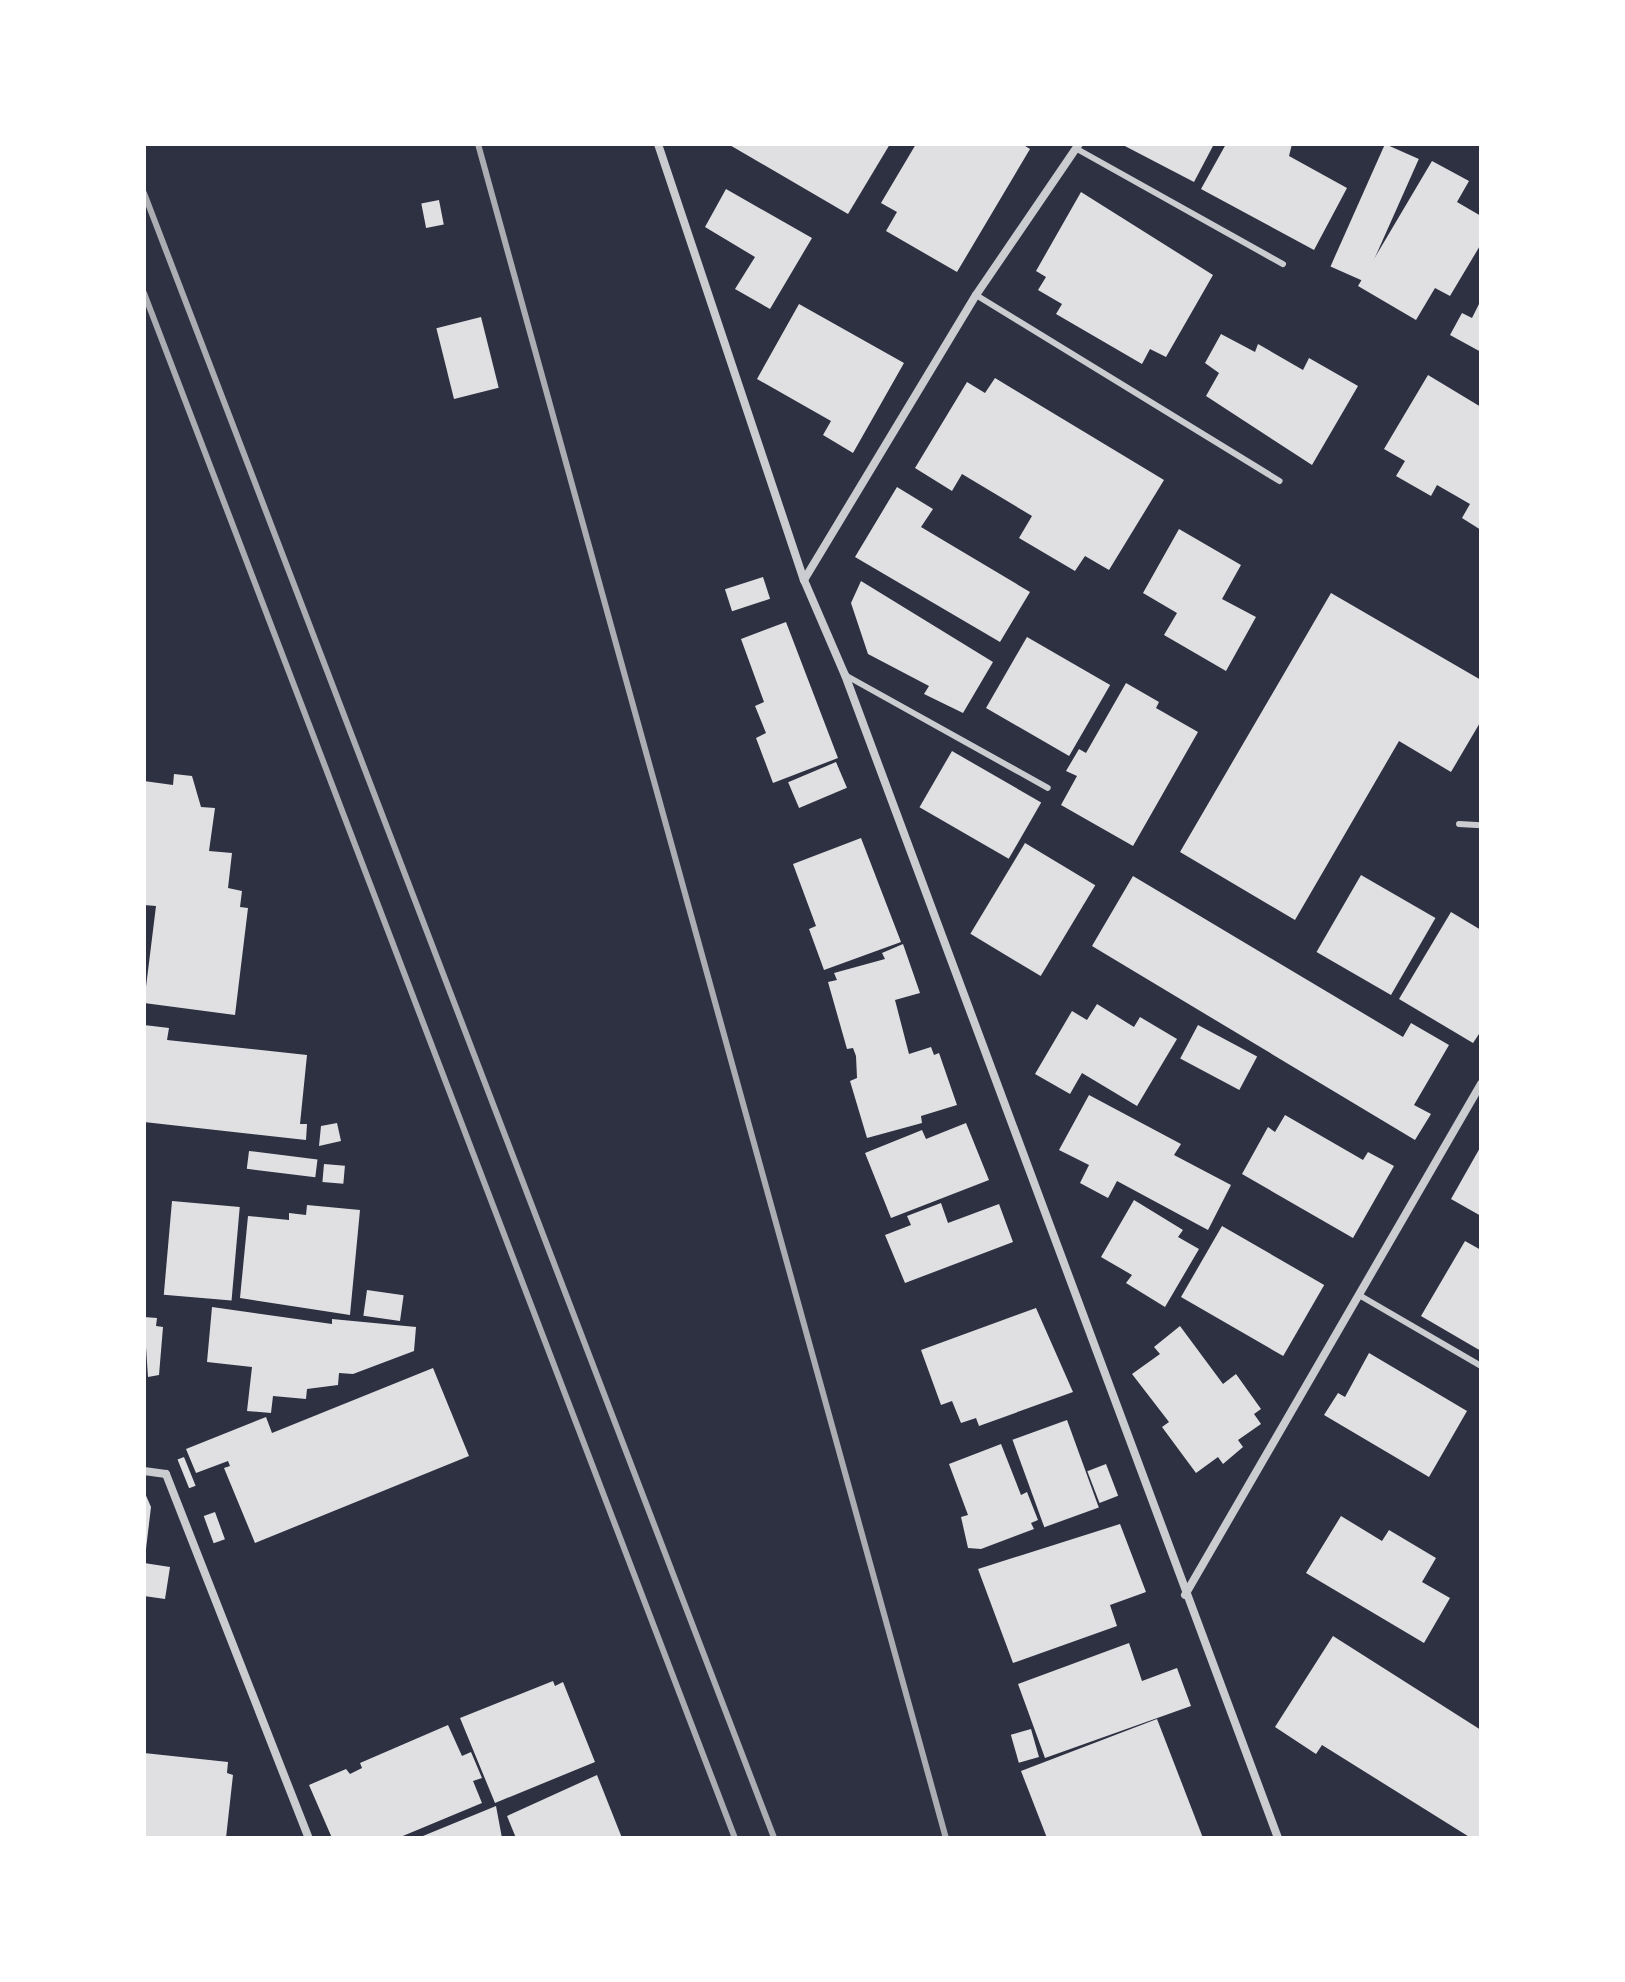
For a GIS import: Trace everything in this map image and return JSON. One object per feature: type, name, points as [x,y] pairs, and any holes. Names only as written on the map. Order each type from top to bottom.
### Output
[{"type":"street","points":[[658,144],[804,580],[845,675],[1278,1838]]},
{"type":"street","points":[[804,580],[976,295],[1078,146]]},
{"type":"street","points":[[1185,1595],[1481,1084]]},
{"type":"street","points":[[144,1471],[166,1474],[309,1838]]},
{"type":"lane","points":[[1078,146],[1283,264]]},
{"type":"lane","points":[[976,295],[1280,481]]},
{"type":"lane","points":[[845,675],[1048,788]]},
{"type":"lane","points":[[1459,824],[1481,825]]},
{"type":"lane","points":[[1359,1295],[1481,1366]]},
{"type":"building","points":[[728,144],[890,144],[848,214]]},
{"type":"building","points":[[916,144],[1022,144],[1030,149],[957,272],[886,231],[897,212],[881,203]]},
{"type":"building","points":[[1121,144],[1214,144],[1194,182]]},
{"type":"building","points":[[1226,144],[1292,144],[1289,156],[1347,188],[1314,250],[1201,189]]},
{"type":"building","points":[[1385,144],[1419,159],[1364,281],[1330,266]]},
{"type":"building","points":[[1432,161],[1469,181],[1457,202],[1481,216],[1481,244],[1450,296],[1435,288],[1416,320],[1358,286]]},
{"type":"building","points":[[726,189],[812,238],[770,309],[735,289],[755,257],[705,227]]},
{"type":"building","points":[[1081,192],[1213,275],[1166,357],[1150,349],[1142,364],[1056,314],[1062,304],[1038,290],[1046,277],[1036,271]]},
{"type":"building","points":[[439,200],[444,225],[426,228],[421,203]]},
{"type":"building","points":[[1481,300],[1481,352],[1450,335],[1462,313],[1472,318]]},
{"type":"building","points":[[799,304],[904,363],[853,453],[823,435],[831,421],[757,379]]},
{"type":"building","points":[[481,317],[499,388],[454,399],[436,328]]},
{"type":"building","points":[[1221,334],[1255,352],[1258,344],[1303,370],[1309,358],[1358,386],[1312,465],[1206,396],[1219,373],[1205,363]]},
{"type":"building","points":[[1428,375],[1481,407],[1481,530],[1462,518],[1470,504],[1437,485],[1431,496],[1396,476],[1405,461],[1384,449]]},
{"type":"building","points":[[995,378],[1164,480],[1109,570],[1085,556],[1075,571],[1019,538],[1032,516],[962,474],[952,491],[915,468],[967,382],[985,393]]},
{"type":"building","points":[[897,487],[933,509],[921,527],[1030,592],[1000,642],[855,557]]},
{"type":"building","points":[[1179,529],[1241,565],[1222,599],[1256,617],[1226,671],[1164,635],[1177,613],[1143,593]]},
{"type":"building","points":[[763,577],[770,599],[732,611],[725,589]]},
{"type":"building","points":[[861,581],[993,662],[963,713],[924,694],[929,686],[868,654],[851,603]]},
{"type":"building","points":[[1331,593],[1481,680],[1481,721],[1451,772],[1399,741],[1295,920],[1180,852]]},
{"type":"building","points":[[786,622],[838,758],[773,783],[756,738],[766,733],[755,706],[764,702],[741,639]]},
{"type":"building","points":[[1027,637],[1110,685],[1069,756],[986,708]]},
{"type":"building","points":[[1126,683],[1159,702],[1156,708],[1198,732],[1133,846],[1061,805],[1077,776],[1066,771],[1079,749],[1086,753]]},
{"type":"building","points":[[952,751],[1041,802],[1009,859],[920,807]]},
{"type":"building","points":[[836,762],[847,788],[799,808],[788,782]]},
{"type":"building","points":[[174,774],[192,776],[201,807],[215,808],[209,851],[232,853],[228,888],[242,891],[240,907],[248,908],[235,1015],[144,1003],[156,906],[144,905],[144,781],[173,785]]},
{"type":"building","points":[[861,838],[901,942],[824,970],[809,929],[816,926],[793,864]]},
{"type":"building","points":[[1025,843],[1095,885],[1041,976],[970,934]]},
{"type":"building","points":[[1361,875],[1435,918],[1391,995],[1316,952]]},
{"type":"building","points":[[1133,876],[1403,1037],[1411,1023],[1449,1045],[1414,1105],[1431,1114],[1415,1140],[1092,946]]},
{"type":"building","points":[[1451,912],[1481,930],[1481,1031],[1473,1043],[1399,999]]},
{"type":"building","points":[[903,944],[920,993],[895,1000],[909,1054],[931,1047],[934,1055],[939,1053],[957,1105],[921,1116],[922,1123],[867,1138],[850,1081],[857,1078],[856,1056],[853,1048],[847,1049],[828,982],[837,980],[834,973],[885,959],[882,953]]},
{"type":"building","points":[[1097,1004],[1134,1027],[1140,1017],[1177,1039],[1137,1106],[1082,1073],[1070,1094],[1035,1074],[1072,1011],[1087,1020]]},
{"type":"building","points":[[144,1025],[169,1028],[167,1040],[307,1055],[300,1124],[307,1124],[306,1140],[144,1122]]},
{"type":"building","points":[[1198,1025],[1257,1056],[1239,1090],[1180,1059]]},
{"type":"building","points":[[1089,1095],[1181,1144],[1174,1155],[1231,1185],[1208,1230],[1117,1181],[1108,1198],[1080,1183],[1089,1165],[1059,1150]]},
{"type":"building","points":[[1285,1115],[1363,1160],[1368,1152],[1394,1166],[1353,1238],[1242,1174],[1268,1127],[1275,1132]]},
{"type":"building","points":[[337,1123],[341,1141],[319,1146],[321,1126]]},
{"type":"building","points":[[966,1123],[989,1180],[891,1218],[865,1153],[922,1130],[926,1139]]},
{"type":"building","points":[[1481,1146],[1481,1216],[1451,1199]]},
{"type":"building","points":[[249,1151],[317,1159],[315,1177],[247,1169]]},
{"type":"building","points":[[324,1164],[345,1166],[343,1184],[322,1182]]},
{"type":"building","points":[[1134,1200],[1183,1230],[1178,1237],[1199,1249],[1165,1307],[1126,1283],[1132,1275],[1101,1257]]},
{"type":"building","points":[[172,1201],[240,1207],[232,1301],[164,1295]]},
{"type":"building","points":[[941,1203],[948,1223],[999,1204],[1013,1242],[905,1283],[885,1235],[911,1225],[907,1216]]},
{"type":"building","points":[[307,1205],[360,1210],[350,1315],[240,1298],[248,1216],[289,1220],[289,1213],[306,1215]]},
{"type":"building","points":[[1222,1226],[1324,1285],[1283,1356],[1181,1297]]},
{"type":"building","points":[[1465,1241],[1481,1250],[1481,1351],[1421,1316]]},
{"type":"building","points":[[367,1290],[404,1295],[400,1321],[363,1316]]},
{"type":"building","points":[[212,1307],[332,1324],[332,1319],[416,1327],[414,1351],[353,1374],[339,1373],[338,1385],[307,1389],[306,1399],[273,1396],[271,1413],[247,1411],[252,1367],[207,1362]]},
{"type":"building","points":[[1036,1308],[1073,1392],[979,1426],[976,1418],[961,1423],[952,1401],[941,1405],[921,1350]]},
{"type":"building","points":[[144,1317],[157,1318],[156,1326],[163,1327],[159,1375],[148,1377]]},
{"type":"building","points":[[1180,1326],[1223,1384],[1236,1374],[1261,1409],[1254,1414],[1261,1424],[1238,1440],[1243,1447],[1223,1464],[1218,1457],[1196,1473],[1162,1427],[1169,1422],[1132,1374],[1160,1354],[1154,1347]]},
{"type":"building","points":[[1369,1353],[1467,1411],[1429,1477],[1324,1415],[1338,1393],[1345,1397]]},
{"type":"building","points":[[433,1368],[469,1456],[255,1543],[224,1468],[230,1466],[228,1461],[196,1473],[186,1449],[266,1417],[272,1433]]},
{"type":"building","points":[[1067,1420],[1099,1507],[1044,1527],[1012,1440]]},
{"type":"building","points":[[1001,1444],[1021,1495],[1027,1492],[1038,1520],[1031,1523],[1034,1529],[981,1549],[968,1548],[961,1517],[968,1515],[949,1464]]},
{"type":"building","points":[[184,1457],[196,1486],[189,1488],[178,1460]]},
{"type":"building","points":[[1106,1464],[1118,1496],[1100,1503],[1087,1471]]},
{"type":"building","points":[[144,1491],[151,1507],[146,1549],[144,1549]]},
{"type":"building","points":[[215,1512],[225,1539],[214,1543],[204,1516]]},
{"type":"building","points":[[1341,1516],[1382,1541],[1389,1530],[1436,1558],[1422,1582],[1450,1598],[1424,1643],[1306,1573]]},
{"type":"building","points":[[1120,1524],[1146,1592],[1110,1605],[1117,1626],[1013,1663],[978,1569]]},
{"type":"building","points":[[144,1563],[170,1567],[165,1599],[144,1596]]},
{"type":"building","points":[[1333,1636],[1481,1730],[1481,1838],[1471,1838],[1322,1745],[1316,1754],[1275,1727]]},
{"type":"building","points":[[1129,1643],[1142,1681],[1177,1668],[1191,1706],[1045,1758],[1018,1684]]},
{"type":"building","points":[[553,1681],[555,1686],[563,1682],[595,1762],[495,1803],[460,1718]]},
{"type":"building","points":[[1157,1719],[1203,1838],[1047,1838],[1021,1771]]},
{"type":"building","points":[[448,1725],[462,1756],[471,1752],[482,1778],[473,1781],[482,1803],[398,1838],[332,1838],[309,1785],[346,1769],[350,1774],[362,1768],[360,1763]]},
{"type":"building","points":[[1031,1729],[1039,1757],[1019,1763],[1011,1735]]},
{"type":"building","points":[[144,1753],[228,1762],[227,1773],[233,1775],[226,1838],[144,1838]]},
{"type":"building","points":[[597,1775],[622,1838],[516,1838],[507,1816]]},
{"type":"building","points":[[496,1806],[502,1838],[418,1838]]},
{"type":"railway","points":[[478,144],[946,1838]]},
{"type":"railway","points":[[144,193],[774,1838]]},
{"type":"railway","points":[[144,293],[735,1838]]}]
